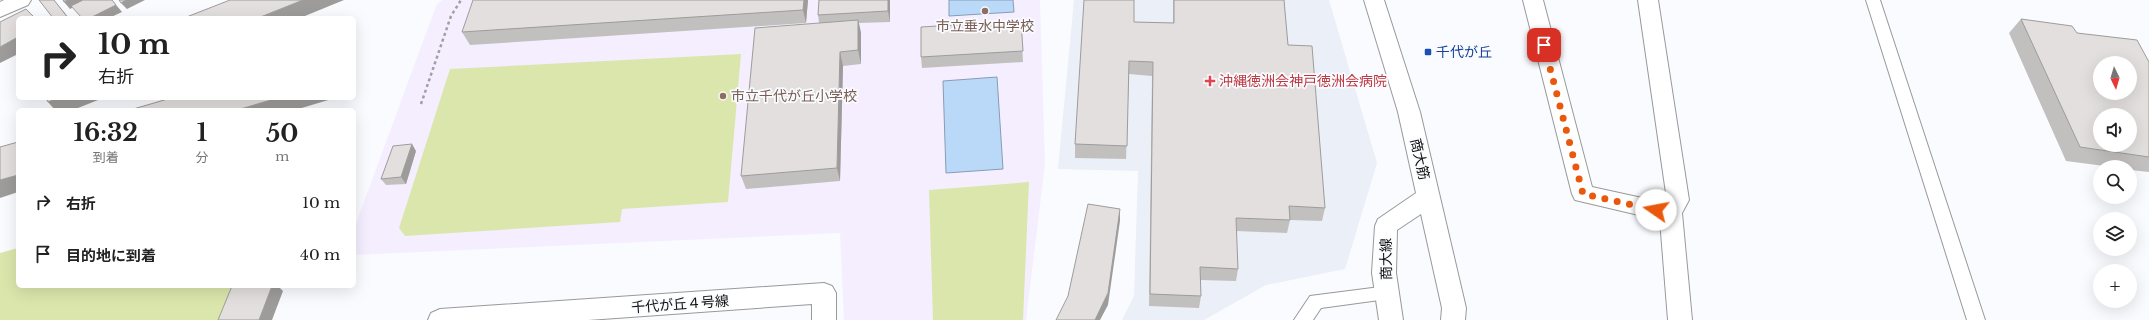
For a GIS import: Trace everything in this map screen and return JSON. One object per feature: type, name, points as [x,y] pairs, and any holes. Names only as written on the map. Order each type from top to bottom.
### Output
[{"type":"street","points":[[0,10],[21,0]]},
{"type":"street","name":"商大筋","points":[[1374,0],[1409,112],[1454,308],[1453,320]]},
{"type":"street","points":[[1533,0],[1583,194],[1671,213]]},
{"type":"street","points":[[1648,0],[1678,200],[1671,213],[1680,320]]},
{"type":"street","name":"商大線","points":[[1391,320],[1384,273],[1386,226],[1429,196]]},
{"type":"street","name":"千代が丘４号線","points":[[440,320],[649,313],[824,293],[824,320]]},
{"type":"lane","points":[[1873,0],[1976,320]]},
{"type":"lane","points":[[1303,320],[1316,301],[1388,293]]},
{"type":"path","points":[[421,104],[451,16],[461,0]]},
{"type":"shaded area","name":"市立千代が丘小学校","points":[[442,0],[1040,0],[1045,164],[1026,320],[844,320],[840,233],[356,255],[356,224],[436,6]]},
{"type":"shaded area","name":"沖縄徳洲会神戸徳洲会病院","points":[[1074,0],[1329,0],[1377,163],[1345,269],[1266,285],[1204,320],[1122,320],[1134,296],[1138,171],[1058,169]]},
{"type":"green space","points":[[741,54],[728,202],[622,209],[620,222],[405,236],[399,228],[450,69]]},
{"type":"green space","points":[[1029,182],[1023,320],[933,320],[929,190]]},
{"type":"green space","points":[[16,249],[16,288],[232,288],[220,320],[0,320],[0,253]]},
{"type":"water","points":[[949,0],[1013,0],[1014,12],[949,16]]},
{"type":"water","points":[[997,77],[1003,169],[946,173],[943,81]]},
{"type":"building","points":[[39,0],[54,0],[66,16],[51,16]]},
{"type":"building","points":[[83,0],[112,0],[116,5],[94,16],[80,16],[71,6]]},
{"type":"building","points":[[119,0],[126,0],[121,3]]},
{"type":"building","points":[[230,0],[303,0],[263,16],[189,16]]},
{"type":"building","points":[[473,0],[804,0],[803,10],[462,32]]},
{"type":"building","points":[[819,0],[888,0],[888,11],[818,15]]},
{"type":"building","name":"沖縄徳洲会神戸徳洲会病院","points":[[1084,0],[1134,0],[1134,22],[1174,23],[1174,0],[1284,0],[1288,45],[1312,46],[1325,208],[1289,206],[1290,220],[1236,218],[1238,269],[1200,267],[1201,296],[1150,294],[1153,62],[1129,61],[1127,146],[1075,144]]},
{"type":"building","points":[[26,9],[33,16],[16,16],[16,38],[0,47],[0,22]]},
{"type":"building","points":[[2021,19],[2072,26],[2077,33],[2137,40],[2149,62],[2149,157],[2114,152],[2137,152],[2137,108],[2093,108],[2093,149],[2080,147]]},
{"type":"building","points":[[858,20],[858,50],[840,52],[837,168],[741,176],[755,28]]},
{"type":"building","points":[[1021,21],[1023,51],[921,57],[921,27]]},
{"type":"building","points":[[164,100],[271,100],[244,108],[137,108]]},
{"type":"building","points":[[16,143],[16,176],[0,180],[0,147]]},
{"type":"building","points":[[412,144],[401,177],[381,179],[393,146]]},
{"type":"building","points":[[1088,204],[1120,209],[1108,293],[1095,320],[1056,320],[1068,296]]},
{"type":"building","points":[[231,288],[271,288],[259,320],[218,320]]},
{"type":"place","name":"市立垂水中学校","points":[[985,11]]},
{"type":"place","name":"千代が丘","points":[[1428,52]]},
{"type":"place","name":"沖縄徳洲会神戸徳洲会病院","points":[[1210,81]]},
{"type":"place","name":"市立千代が丘小学校","points":[[723,96]]},
{"type":"route","points":[[1544,45],[1583,194],[1656,210]]}]
